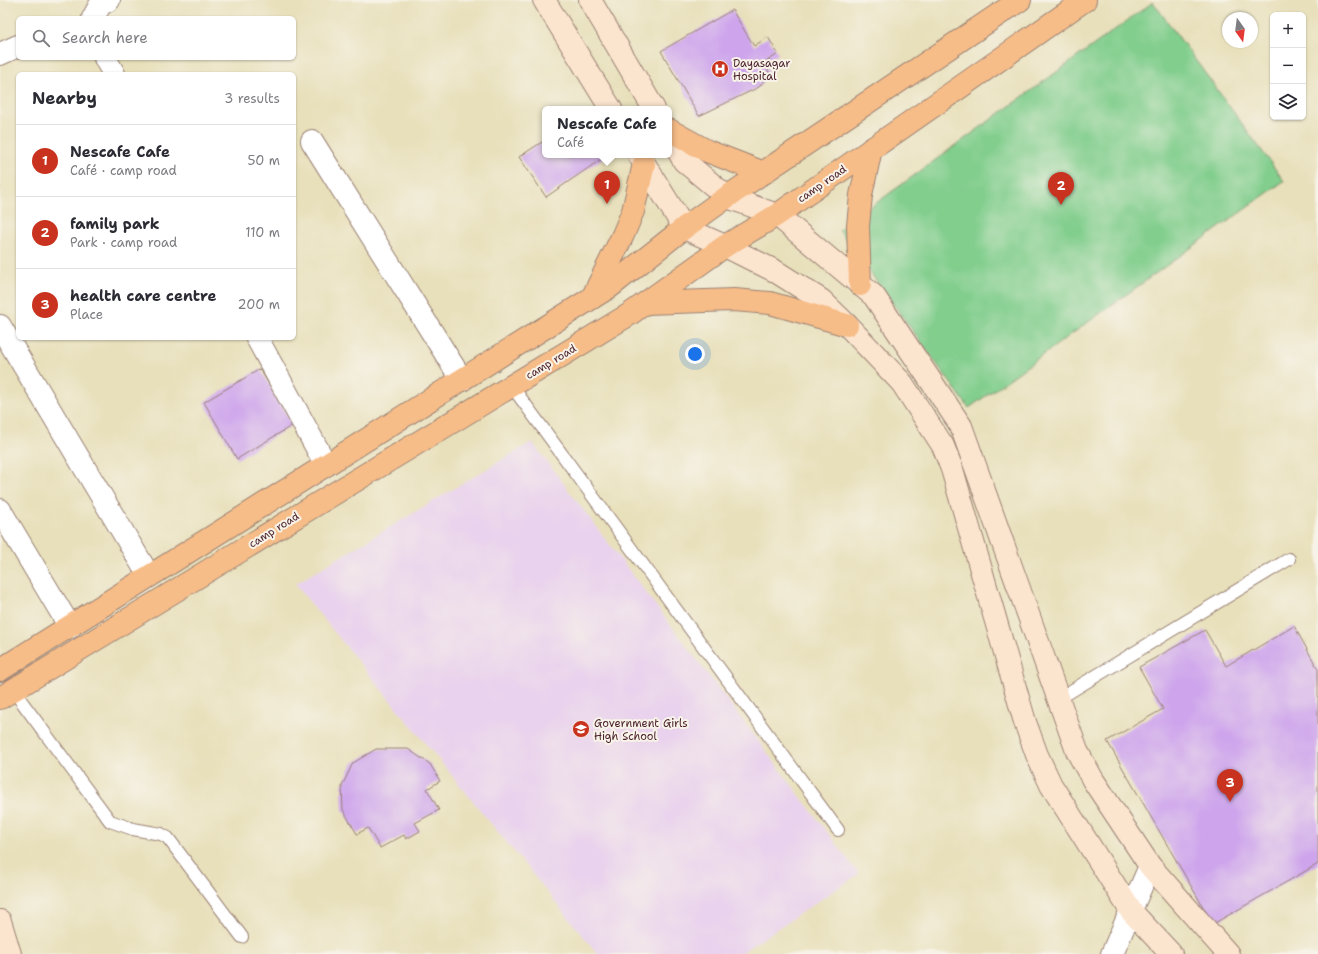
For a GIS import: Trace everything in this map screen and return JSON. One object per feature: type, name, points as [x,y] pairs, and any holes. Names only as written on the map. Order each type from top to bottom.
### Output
[{"type":"main road","points":[[0,670],[612,286],[684,228],[727,197],[1020,0]]},
{"type":"main road","name":"camp road","points":[[7,694],[630,314],[725,246],[777,215],[1085,0]]},
{"type":"main road","points":[[672,132],[707,151],[764,173]]},
{"type":"main road","points":[[860,285],[858,226],[859,210],[871,149]]},
{"type":"main road","points":[[591,299],[623,235],[630,217],[641,159]]},
{"type":"main road","points":[[646,303],[734,300],[770,303],[847,325]]},
{"type":"street","points":[[92,16],[100,6],[109,0]]},
{"type":"street","points":[[544,0],[609,106]]},
{"type":"street","points":[[590,0],[652,106]]},
{"type":"street","points":[[0,54],[16,47]]},
{"type":"street","points":[[106,60],[113,72]]},
{"type":"street","points":[[672,140],[684,161],[727,197],[777,215],[874,296],[960,426],[1077,751],[1093,780],[1150,866],[1228,954]]},
{"type":"street","points":[[312,141],[462,380]]},
{"type":"street","points":[[641,159],[684,228],[725,246],[775,271],[821,300],[902,383],[943,446],[952,469],[1025,722],[1037,755],[1051,785],[1130,911],[1171,954]]},
{"type":"street","points":[[0,326],[149,576]]},
{"type":"street","points":[[258,340],[326,465]]},
{"type":"street","points":[[0,510],[70,627]]},
{"type":"street","points":[[1112,954],[1150,866]]},
{"type":"street","points":[[0,921],[10,954]]},
{"type":"lane","points":[[511,386],[838,830]]},
{"type":"lane","points":[[1058,699],[1289,559]]},
{"type":"lane","points":[[7,694],[110,821],[133,829],[161,834],[168,838],[242,937]]},
{"type":"shaded area","name":"Government Girls High School","points":[[532,442],[859,874],[739,954],[598,954],[295,584]]},
{"type":"green space","points":[[1153,2],[1284,181],[969,408],[839,230]]},
{"type":"building","points":[[732,10],[754,46],[768,37],[778,54],[764,63],[770,74],[759,87],[699,116],[661,51]]},
{"type":"building","points":[[542,142],[542,158],[603,158],[546,197],[519,157]]},
{"type":"building","points":[[260,369],[293,425],[237,459],[204,402]]},
{"type":"building","points":[[1294,626],[1318,669],[1318,864],[1213,924],[1107,741],[1163,709],[1139,667],[1205,630],[1226,666]]},
{"type":"building","points":[[376,749],[408,749],[430,764],[440,781],[427,789],[439,810],[415,823],[420,831],[406,839],[404,835],[380,848],[368,828],[357,834],[343,810],[342,786],[353,763]]},
{"type":"place","name":"Dayasagar Hospital","points":[[720,69]]},
{"type":"place","name":"Nescafe Cafe","points":[[607,204]]},
{"type":"place","name":"family park","points":[[1061,205]]},
{"type":"place","name":"Government Girls High School","points":[[581,729]]},
{"type":"place","name":"health care centre","points":[[1230,802]]}]
